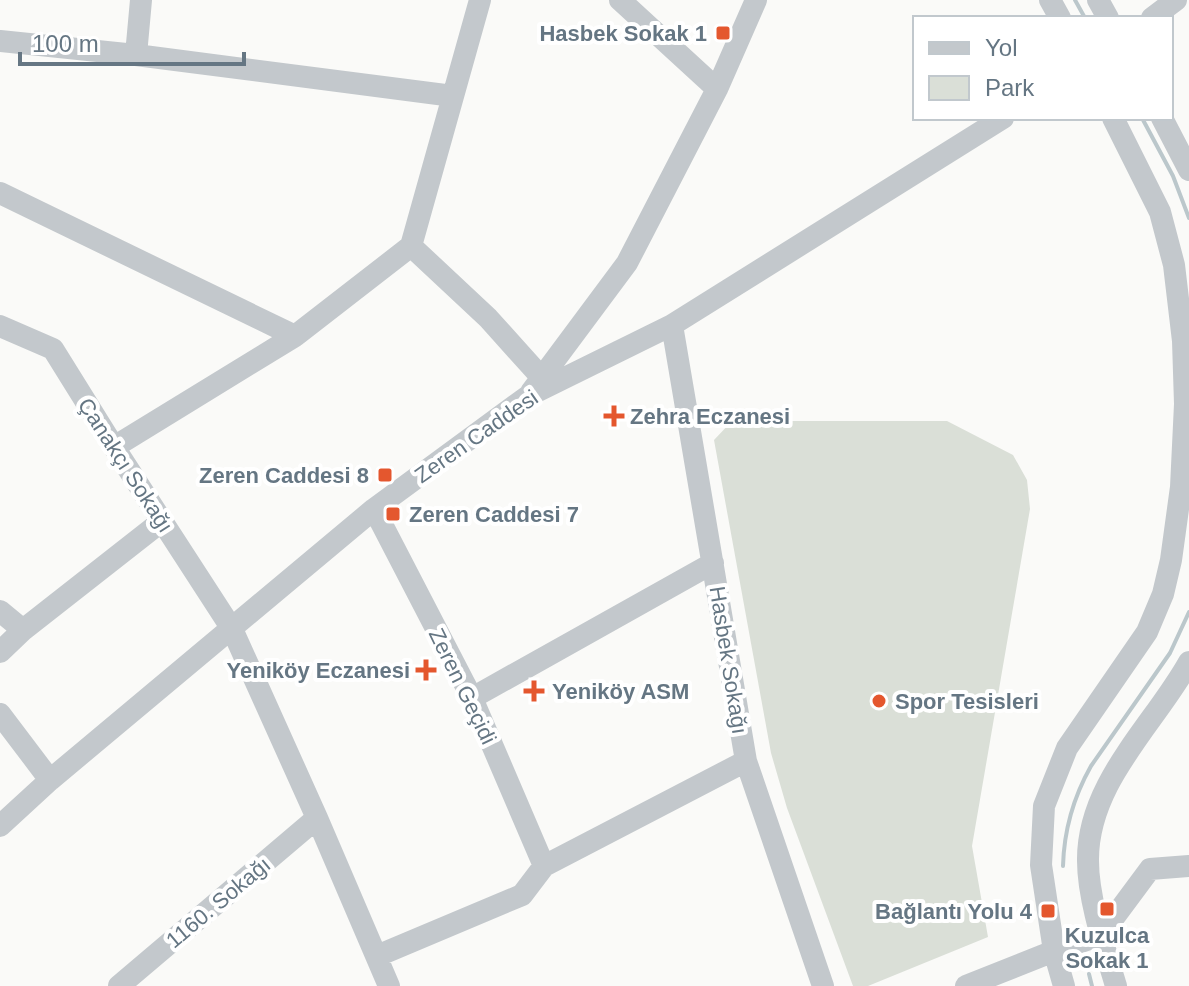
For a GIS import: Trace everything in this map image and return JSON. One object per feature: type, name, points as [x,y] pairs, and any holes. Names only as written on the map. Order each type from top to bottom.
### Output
[{"type":"street","points":[[136,55],[141,0]]},
{"type":"street","points":[[114,447],[295,336],[411,246],[480,0]]},
{"type":"street","points":[[620,0],[717,89]]},
{"type":"street","points":[[528,396],[627,263],[717,89],[756,0]]},
{"type":"street","points":[[1155,16],[1176,0]]},
{"type":"street","points":[[0,41],[136,55],[453,96]]},
{"type":"street","name":"Zeren Caddesi","points":[[0,826],[50,780],[374,509],[528,396],[672,325],[1000,120]]},
{"type":"street","points":[[1064,986],[1054,951],[1041,865],[1044,806],[1067,748],[1147,632],[1158,607],[1171,560],[1181,487],[1185,388],[1174,265],[1160,212],[1114,120]]},
{"type":"street","points":[[1163,120],[1189,170]]},
{"type":"street","points":[[0,193],[295,336]]},
{"type":"street","points":[[411,246],[488,318],[542,378]]},
{"type":"street","name":"Hasbek Sokağı","points":[[672,325],[746,761],[823,986]]},
{"type":"street","name":"Çanakçı Sokağı","points":[[0,326],[53,349],[232,629],[389,986]]},
{"type":"street","name":"Zeren Geçidi","points":[[374,509],[472,698],[544,866]]},
{"type":"street","points":[[0,652],[23,630],[162,521]]},
{"type":"street","points":[[472,698],[713,563]]},
{"type":"street","points":[[0,611],[23,630]]},
{"type":"street","points":[[1116,986],[1091,888],[1088,862],[1090,836],[1105,792],[1118,767],[1189,662]]},
{"type":"street","points":[[0,714],[50,780]]},
{"type":"street","points":[[377,956],[522,895],[544,866],[746,761]]},
{"type":"street","name":"1160. Sokağı","points":[[119,986],[317,818]]},
{"type":"street","points":[[966,986],[1101,935],[1150,869],[1189,866]]},
{"type":"green space","name":"Spor Tesisleri","points":[[732,421],[947,421],[1013,455],[1027,480],[1030,509],[972,846],[988,937],[868,986],[853,986],[787,808],[771,753],[714,440]]},
{"type":"waterway","points":[[1075,0],[1084,16]]},
{"type":"waterway","points":[[1143,120],[1173,176],[1189,218]]},
{"type":"waterway","points":[[1063,866],[1065,839],[1074,802],[1085,778],[1170,653],[1189,612]]},
{"type":"waterway","points":[[1089,974],[1092,986]]},
{"type":"place","name":"Hasbek Sokak 1","points":[[723,33]]},
{"type":"place","name":"Zehra Eczanesi","points":[[614,416]]},
{"type":"place","name":"Zeren Caddesi 8","points":[[385,475]]},
{"type":"place","name":"Zeren Caddesi 7","points":[[393,514]]},
{"type":"place","name":"Yeniköy Eczanesi","points":[[426,670]]},
{"type":"place","name":"Yeniköy ASM","points":[[534,691]]},
{"type":"place","name":"Spor Tesisleri","points":[[879,701]]},
{"type":"place","name":"Kuzulca Sokak 1","points":[[1107,909]]},
{"type":"place","name":"Bağlantı Yolu 4","points":[[1048,911]]}]
